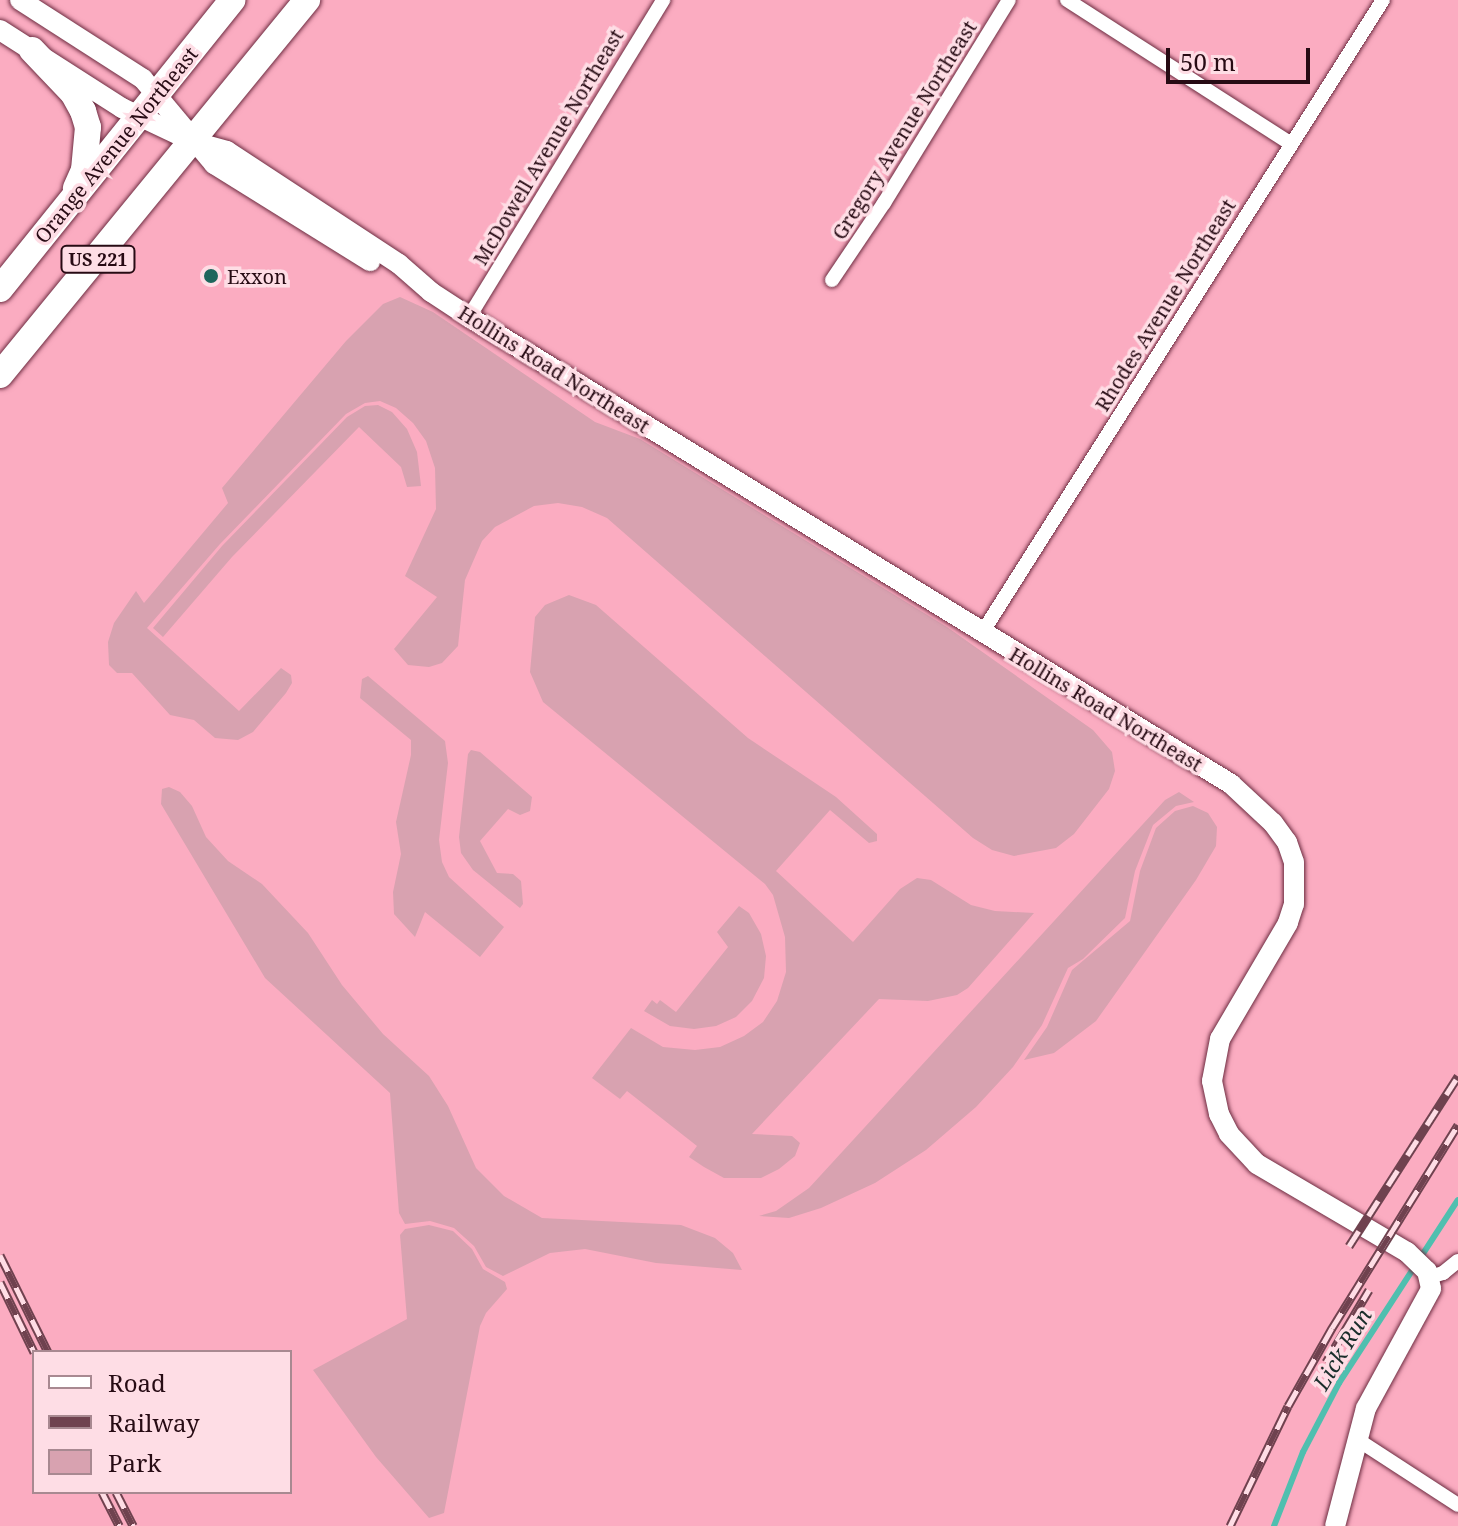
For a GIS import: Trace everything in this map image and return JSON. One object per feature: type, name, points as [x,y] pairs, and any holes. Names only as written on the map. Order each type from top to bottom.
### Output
[{"type":"highway","name":"Orange Avenue Northeast","points":[[0,289],[232,0]]},
{"type":"highway","name":"US 221","points":[[0,375],[194,142],[307,0]]},
{"type":"highway","points":[[32,50],[73,93],[88,127],[84,170],[64,212]]},
{"type":"street","points":[[20,0],[143,79],[194,142]]},
{"type":"street","name":"McDowell Avenue Northeast","points":[[469,317],[663,0]]},
{"type":"street","name":"Gregory Avenue Northeast","points":[[832,280],[884,203],[1009,0]]},
{"type":"street","points":[[1067,0],[1291,144]]},
{"type":"street","name":"Rhodes Avenue Northeast","points":[[982,633],[1383,0]]},
{"type":"street","name":"Hollins Road Northeast","points":[[0,30],[140,117],[194,142],[227,151],[399,264],[431,292],[469,317],[1231,784],[1254,802],[1287,842],[1296,883],[1294,904],[1288,923],[1220,1039],[1212,1081],[1219,1114],[1229,1134],[1257,1164],[1407,1252],[1421,1263],[1430,1277]]},
{"type":"street","points":[[1335,1526],[1358,1440],[1380,1376],[1427,1300],[1430,1277],[1443,1273],[1458,1261]]},
{"type":"street","points":[[1358,1440],[1458,1505]]},
{"type":"green space","points":[[400,297],[433,312],[595,422],[640,439],[947,627],[1093,730],[1112,752],[1115,771],[1109,789],[1074,834],[1056,848],[1014,856],[992,850],[973,838],[607,518],[582,507],[558,503],[534,506],[495,527],[482,541],[465,580],[458,646],[442,663],[429,667],[408,665],[394,649],[437,597],[405,576],[436,509],[435,468],[426,441],[413,423],[396,408],[380,401],[365,403],[346,414],[220,544],[147,628],[239,711],[281,668],[291,675],[292,683],[286,693],[253,732],[238,740],[215,738],[194,720],[170,715],[132,673],[117,673],[109,665],[108,642],[114,623],[136,591],[144,603],[228,503],[222,488],[346,341],[383,304]]},
{"type":"green space","points":[[378,405],[392,412],[407,429],[417,452],[421,486],[407,487],[401,467],[359,427],[232,557],[163,637],[153,628],[222,546],[347,417],[365,406]]},
{"type":"green space","points":[[569,595],[596,605],[748,738],[836,797],[877,834],[877,841],[869,843],[830,810],[776,871],[853,942],[900,889],[917,878],[931,880],[971,905],[995,911],[1034,913],[968,988],[957,995],[928,1001],[879,999],[752,1134],[792,1136],[800,1143],[795,1156],[761,1178],[724,1178],[704,1167],[689,1157],[697,1146],[627,1091],[620,1099],[592,1078],[631,1028],[663,1047],[695,1050],[720,1047],[744,1036],[763,1022],[777,1001],[786,972],[785,937],[773,895],[765,884],[543,702],[530,672],[535,617],[545,605]]},
{"type":"green space","points":[[368,676],[445,741],[448,763],[439,840],[442,862],[449,877],[504,927],[480,957],[425,912],[415,937],[394,914],[393,892],[401,854],[396,822],[411,755],[411,740],[360,698],[362,679]]},
{"type":"green space","points":[[471,750],[480,752],[532,797],[530,811],[520,815],[508,809],[480,841],[497,873],[513,874],[521,881],[523,904],[520,908],[473,870],[461,853],[459,837],[468,754]]},
{"type":"green space","points":[[169,787],[180,792],[192,806],[206,837],[228,861],[262,884],[308,933],[342,985],[383,1034],[429,1076],[448,1106],[476,1168],[504,1196],[542,1218],[681,1225],[715,1238],[733,1253],[742,1270],[656,1263],[585,1249],[550,1253],[503,1276],[486,1267],[474,1246],[454,1228],[430,1221],[405,1224],[399,1213],[390,1093],[265,978],[161,804],[162,789]]},
{"type":"green space","points":[[1179,792],[1194,802],[1176,806],[1153,825],[1135,871],[1125,918],[1083,959],[1068,968],[1042,1025],[1013,1067],[976,1107],[926,1150],[875,1183],[821,1208],[789,1218],[759,1216],[776,1211],[809,1188],[1165,800]]},
{"type":"green space","points":[[1193,806],[1208,813],[1217,827],[1216,846],[1196,880],[1096,1021],[1054,1053],[1024,1060],[1047,1027],[1072,970],[1130,921],[1140,871],[1156,828],[1175,811]]},
{"type":"green space","points":[[739,906],[749,913],[761,934],[766,956],[764,978],[752,1001],[736,1017],[716,1026],[694,1029],[670,1026],[644,1011],[652,1000],[657,1004],[660,1000],[676,1012],[728,947],[717,932]]},
{"type":"green space","points":[[429,1225],[453,1231],[472,1249],[483,1269],[505,1282],[507,1289],[486,1313],[480,1326],[444,1513],[429,1518],[376,1457],[313,1370],[407,1319],[400,1235],[405,1229]]},
{"type":"waterway","name":"Lick Run","points":[[1274,1526],[1303,1452],[1339,1383],[1458,1200]]},
{"type":"railway","points":[[1349,1246],[1458,1076]]},
{"type":"railway","points":[[1230,1526],[1288,1406],[1332,1328],[1458,1125]]},
{"type":"railway","points":[[0,1255],[47,1350]]},
{"type":"railway","points":[[0,1282],[33,1350]]},
{"type":"railway","points":[[1326,1362],[1369,1290]]},
{"type":"railway","points":[[103,1494],[119,1526]]},
{"type":"railway","points":[[117,1494],[133,1526]]},
{"type":"place","name":"Exxon","points":[[211,276]]}]
